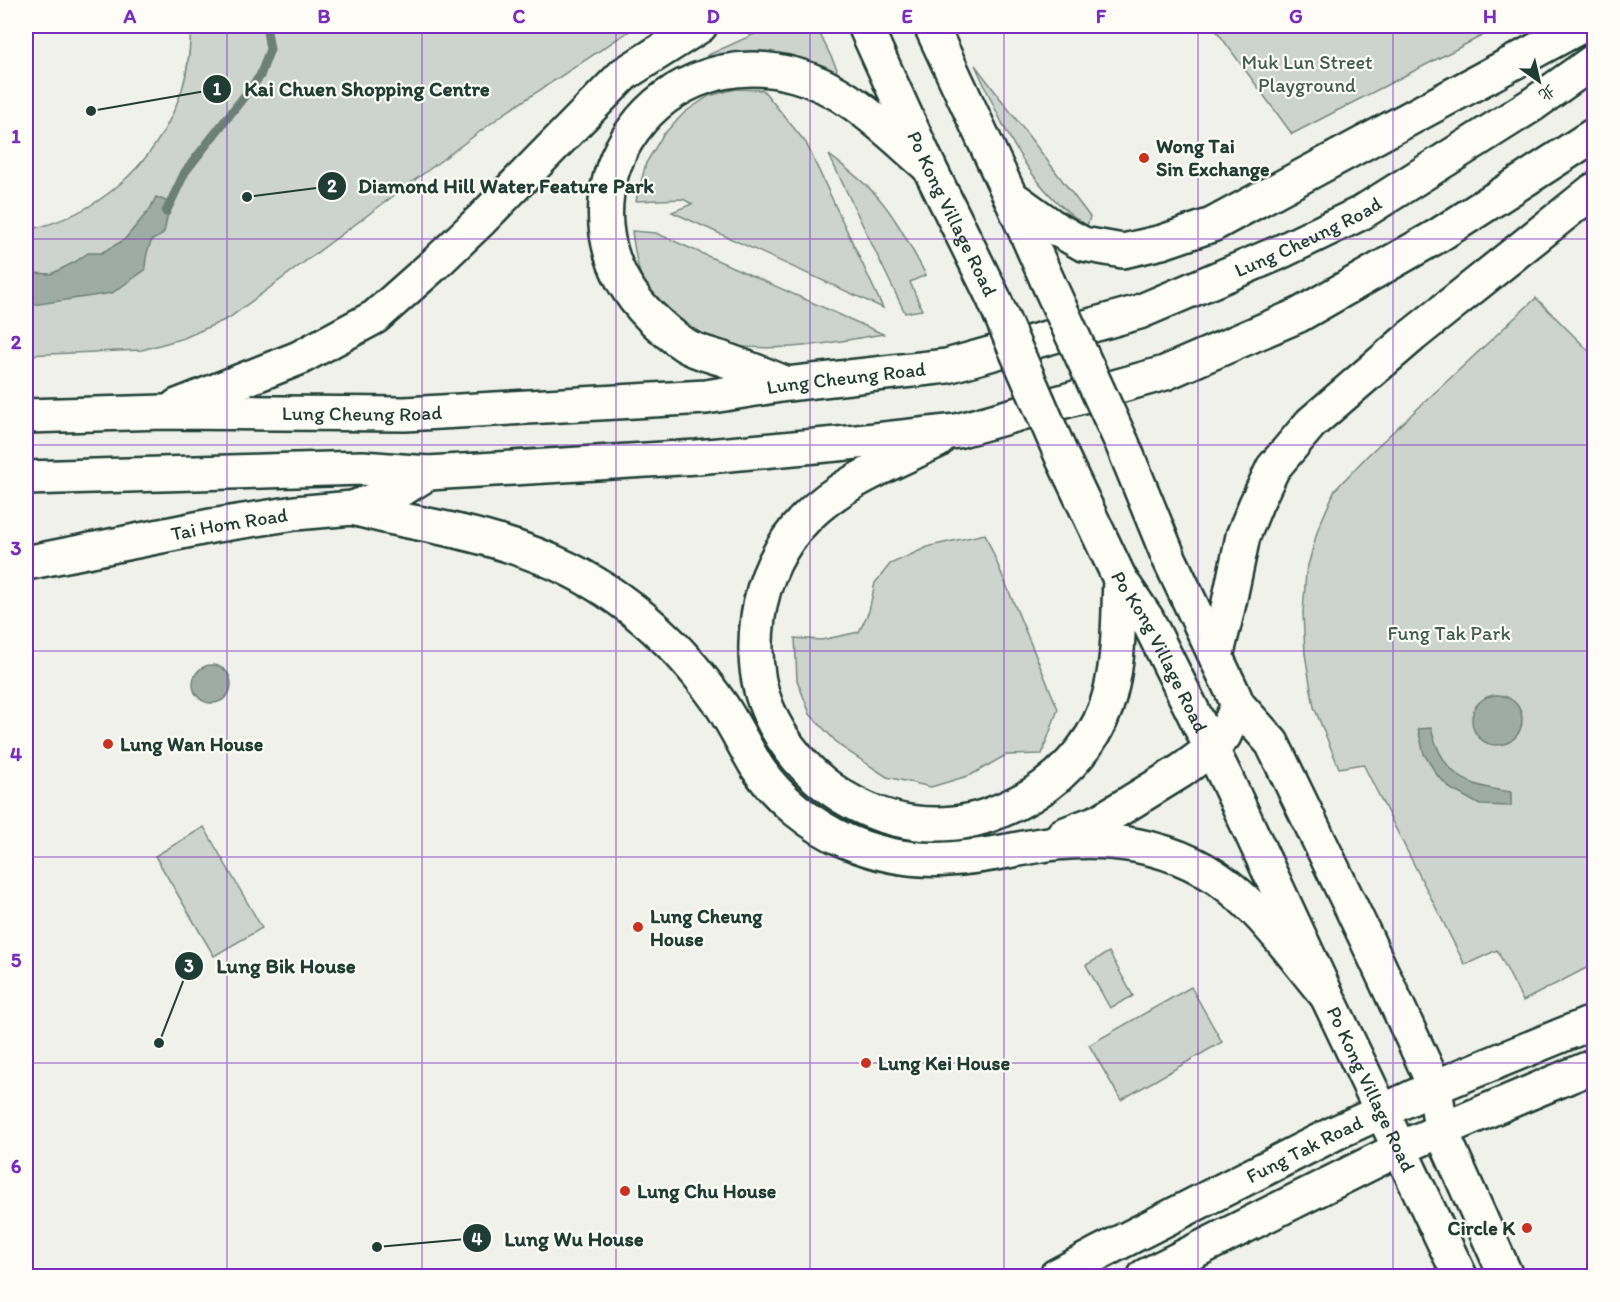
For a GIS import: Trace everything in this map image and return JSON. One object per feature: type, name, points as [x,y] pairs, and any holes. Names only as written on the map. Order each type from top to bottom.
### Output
[{"type":"main road","points":[[164,412],[299,358],[375,316],[481,220],[624,74],[700,26]]},
{"type":"main road","name":"Po Kong Village Road","points":[[865,26],[929,167],[993,297],[1063,459],[1120,579],[1147,619],[1211,749],[1460,1276]]},
{"type":"main road","points":[[931,26],[1122,443],[1169,558],[1238,705],[1272,743],[1435,1087],[1442,1130],[1506,1276]]},
{"type":"main road","points":[[1010,196],[1083,244],[1123,251],[1162,243],[1212,225],[1581,26]]},
{"type":"main road","name":"Lung Cheung Road","points":[[26,416],[164,412],[405,414],[706,397],[787,384],[947,366],[1139,312],[1278,253],[1361,213],[1495,129],[1594,61]]},
{"type":"main road","points":[[787,384],[687,346],[649,315],[627,288],[610,247],[607,233],[607,209],[608,189],[613,169],[628,136],[647,112],[671,93],[686,85],[718,72],[761,69],[780,71],[808,79],[848,99],[867,112],[929,167]]},
{"type":"main road","points":[[26,478],[362,468],[428,473],[697,457],[957,431],[1165,373],[1299,315],[1439,235],[1594,135]]},
{"type":"main road","points":[[1216,657],[1243,536],[1273,468],[1311,423],[1413,335],[1594,190]]},
{"type":"main road","points":[[957,431],[840,490],[821,503],[787,540],[773,564],[759,608],[756,634],[759,681],[767,707],[779,732],[810,772],[835,792],[864,809],[909,822],[956,823],[995,813],[1028,798],[1048,784],[1082,751],[1105,710],[1116,665],[1120,579]]},
{"type":"main road","name":"Tai Hom Road","points":[[26,563],[211,526],[295,513],[353,508],[404,488],[428,473]]},
{"type":"main road","points":[[353,508],[383,517],[454,530],[537,554],[572,570],[624,602],[689,663],[722,707],[771,786],[803,815],[844,840],[879,853],[923,860],[979,857],[1065,842],[1113,842],[1163,852],[1203,868],[1240,895],[1327,996]]},
{"type":"main road","points":[[1036,846],[1100,821],[1181,771],[1211,749],[1224,736],[1238,705]]},
{"type":"main road","name":"Fung Tak Road","points":[[1056,1276],[1335,1133],[1435,1087],[1594,1022]]},
{"type":"main road","points":[[1145,1276],[1399,1149],[1594,1066]]},
{"type":"green space","points":[[191,26],[637,26],[505,113],[229,318],[184,338],[142,350],[26,355],[26,230],[52,223],[99,200],[120,184],[155,145],[168,123],[185,80]]},
{"type":"green space","points":[[772,26],[816,26],[837,69],[832,83],[746,54],[706,56]]},
{"type":"green space","name":"Muk Lun Street Playground","points":[[1213,26],[1501,26],[1292,134]]},
{"type":"green space","points":[[975,65],[1090,217],[1087,226],[1048,193],[1019,154]]},
{"type":"green space","points":[[736,89],[763,90],[806,143],[883,308],[672,212],[692,204],[683,199],[636,201],[646,163],[663,135],[685,112],[709,96]]},
{"type":"green space","points":[[829,155],[859,179],[891,213],[926,275],[910,282],[922,310],[905,313]]},
{"type":"green space","points":[[632,231],[656,233],[883,334],[775,348],[719,343],[694,335],[673,321],[643,279],[636,260]]},
{"type":"green space","name":"Fung Tak Park","points":[[1536,298],[1594,356],[1594,964],[1523,1001],[1497,950],[1465,965],[1363,764],[1339,768],[1314,707],[1305,654],[1303,612],[1306,573],[1318,529],[1335,490],[1368,455]]},
{"type":"green space","points":[[985,534],[1058,709],[1042,754],[1006,755],[971,775],[931,787],[887,777],[840,746],[810,714],[797,680],[795,638],[821,640],[859,632],[869,611],[875,583],[890,564],[930,546]]},
{"type":"green space","points":[[204,827],[262,928],[214,956],[155,856]]},
{"type":"green space","points":[[1109,952],[1133,996],[1110,1008],[1086,965]]},
{"type":"green space","points":[[1191,987],[1222,1042],[1121,1100],[1089,1045]]},
{"type":"shaded area","points":[[156,197],[173,204],[164,232],[150,244],[145,270],[112,293],[26,306],[26,280],[33,273],[51,274],[88,253],[101,253],[124,240],[150,209]]},
{"type":"shaded area","points":[[212,665],[226,670],[231,684],[226,698],[212,703],[198,698],[193,684],[198,670]]},
{"type":"shaded area","points":[[1497,695],[1506,697],[1517,706],[1522,720],[1520,729],[1511,740],[1497,745],[1488,743],[1477,734],[1472,720],[1474,711],[1483,700]]},
{"type":"shaded area","points":[[1431,728],[1442,757],[1450,768],[1469,782],[1511,792],[1511,806],[1480,805],[1451,789],[1437,775],[1424,754],[1418,729]]},
{"type":"waterway","points":[[166,212],[185,172],[260,76],[270,49],[266,26]]},
{"type":"place","name":"Kai Chuen Shopping Centre","points":[[91,111]]},
{"type":"place","name":"Wong Tai Sin Exchange","points":[[1144,158]]},
{"type":"place","name":"Diamond Hill Water Feature Park","points":[[247,197]]},
{"type":"place","name":"Lung Wan House","points":[[108,744]]},
{"type":"place","name":"Lung Cheung House","points":[[638,927]]},
{"type":"place","name":"Lung Bik House","points":[[159,1043]]},
{"type":"place","name":"Lung Kei House","points":[[866,1063]]},
{"type":"place","name":"Lung Chu House","points":[[625,1191]]},
{"type":"place","name":"Circle K","points":[[1527,1228]]},
{"type":"place","name":"Lung Wu House","points":[[377,1247]]}]
